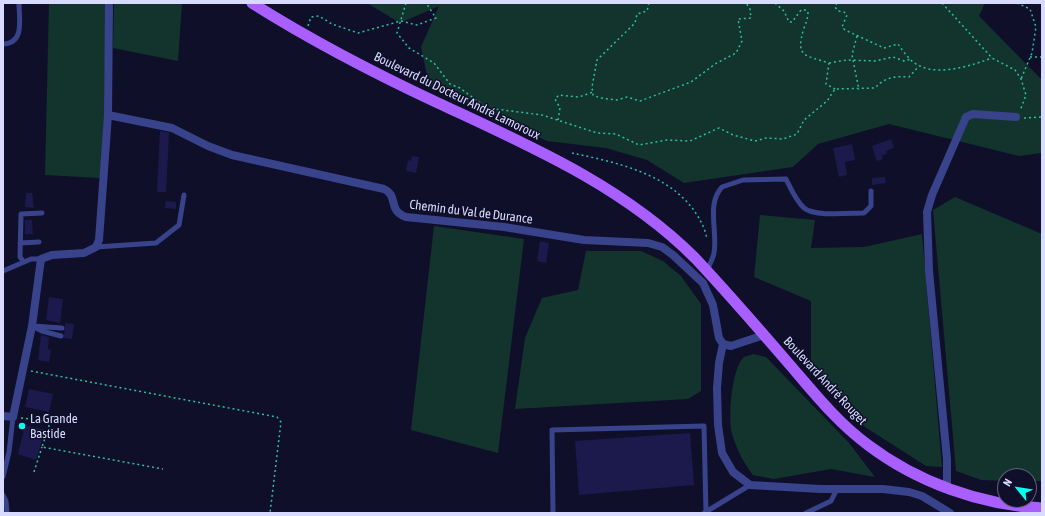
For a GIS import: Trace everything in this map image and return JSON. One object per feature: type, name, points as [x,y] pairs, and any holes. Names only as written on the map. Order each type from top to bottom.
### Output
[{"type":"main road","name":"Boulevard du Docteur André Lamoroux","points":[[252,3],[304,35],[349,60],[564,164],[607,188],[649,217]]},
{"type":"main road","name":"Boulevard André Rouget","points":[[649,217],[677,240],[707,271],[830,410],[866,444],[911,472],[947,488],[1000,503],[1042,508]]},
{"type":"street","points":[[3,416],[13,417],[32,326],[41,259],[52,255],[84,253],[96,247],[98,240],[108,115],[110,3]]},
{"type":"street","points":[[947,488],[947,459],[929,271],[927,212],[932,195],[966,118],[973,114],[1016,117]]},
{"type":"street","name":"Chemin du Val de Durance","points":[[108,115],[172,128],[208,146],[232,155],[384,189],[390,192],[394,208],[397,213],[406,217],[504,227],[584,240],[648,243],[662,247],[673,255],[703,283],[713,305],[719,338],[723,344]]},
{"type":"street","points":[[764,335],[732,346],[723,344],[719,363],[717,388],[718,425],[722,453],[733,472],[750,485],[837,489],[883,489],[909,492],[922,496],[950,513]]},
{"type":"lane","points":[[3,44],[11,44],[16,39],[19,31],[19,3]]},
{"type":"lane","points":[[707,271],[714,255],[714,199],[722,187],[731,182],[744,180],[786,179],[794,196],[805,209],[826,214],[864,213],[871,206],[871,191]]},
{"type":"lane","points":[[96,247],[156,243],[179,226],[184,195]]},
{"type":"lane","points":[[24,262],[20,257],[21,214],[42,213]]},
{"type":"lane","points":[[20,243],[39,242]]},
{"type":"lane","points":[[3,271],[24,262],[41,259]]},
{"type":"lane","points":[[32,326],[62,328]]},
{"type":"lane","points":[[32,326],[42,331],[61,336]]},
{"type":"lane","points":[[3,477],[9,452],[13,417]]},
{"type":"lane","points":[[553,513],[552,430],[704,426],[705,513]]},
{"type":"lane","points":[[705,513],[750,485]]},
{"type":"lane","points":[[806,513],[831,501],[837,489]]},
{"type":"lane","points":[[3,495],[6,501],[7,513]]},
{"type":"path","points":[[406,3],[396,33],[409,48],[434,63],[450,84],[460,88],[487,108],[526,112],[558,120],[597,133],[616,134],[639,145],[667,140],[690,141],[719,128],[733,136],[755,141],[766,138],[783,139],[797,134],[804,120],[827,101],[835,89]]},
{"type":"path","points":[[304,35],[311,17],[319,16],[332,24],[358,33],[401,21],[417,25],[436,18],[426,3]]},
{"type":"path","points":[[649,3],[647,11],[637,14],[635,24],[597,60],[592,87],[594,95],[600,98],[617,100],[627,97],[640,101],[691,82],[715,64],[736,54],[742,41],[738,19],[751,18],[750,9],[746,3]]},
{"type":"path","points":[[775,3],[784,12],[789,22],[792,22],[801,10],[806,10],[808,15],[800,43],[800,49],[806,55],[829,63],[847,60],[875,61],[893,57],[904,61],[912,59]]},
{"type":"path","points":[[837,3],[836,7],[838,11],[844,12],[847,15],[842,27],[857,36],[884,48],[898,44],[919,66],[940,70],[971,65],[992,58]]},
{"type":"path","points":[[942,3],[992,58],[1015,70],[1022,79],[1026,95],[1020,112],[1016,117]]},
{"type":"path","points":[[1017,3],[1030,9],[1036,26],[1030,57],[1022,79]]},
{"type":"path","points":[[857,36],[852,55],[859,90]]},
{"type":"path","points":[[1030,57],[1042,57]]},
{"type":"path","points":[[829,63],[826,84],[835,89],[859,90],[875,88],[882,81],[894,76],[910,77],[919,66]]},
{"type":"path","points":[[558,120],[560,108],[555,99],[558,95],[579,97],[593,92]]},
{"type":"path","points":[[1016,117],[1042,117]]},
{"type":"path","points":[[572,153],[613,161],[636,168],[656,178],[688,203],[702,222],[714,255]]},
{"type":"path","points":[[23,370],[63,376],[277,416],[280,422],[270,513]]},
{"type":"path","points":[[13,417],[46,421],[49,426],[34,472]]},
{"type":"path","points":[[42,447],[163,469]]},
{"type":"green space","points":[[49,3],[106,3],[104,123],[100,178],[45,175]]},
{"type":"green space","points":[[114,3],[182,3],[178,61],[113,48]]},
{"type":"green space","points":[[367,3],[985,3],[979,16],[1042,80],[1042,153],[1019,156],[889,124],[818,144],[793,167],[684,183],[647,160],[606,148],[547,141],[429,85],[421,47],[439,6],[400,23]]},
{"type":"green space","points":[[955,197],[1042,234],[1042,481],[1037,481],[1037,468],[997,468],[997,481],[981,480],[956,471],[933,210]]},
{"type":"green space","points":[[760,215],[815,220],[811,248],[864,247],[922,234],[942,467],[926,466],[865,427],[811,369],[811,301],[754,277]]},
{"type":"green space","points":[[434,226],[524,239],[498,453],[411,430]]},
{"type":"green space","points":[[586,251],[641,251],[663,261],[681,276],[701,304],[701,391],[688,399],[515,409],[525,338],[542,298],[578,290]]},
{"type":"green space","points":[[753,354],[766,357],[849,443],[875,477],[831,469],[774,479],[753,475],[743,461],[736,445],[732,434],[730,417],[733,382],[736,372],[744,357]]},
{"type":"building","points":[[160,131],[169,133],[166,192],[157,192]]},
{"type":"building","points":[[891,139],[894,148],[886,151],[887,154],[882,155],[883,159],[877,161],[872,146]]},
{"type":"building","points":[[852,144],[855,160],[845,162],[847,175],[839,177],[833,148]]},
{"type":"building","points":[[412,156],[419,157],[416,173],[406,171],[408,160],[411,161]]},
{"type":"building","points":[[885,177],[886,183],[872,185],[872,178]]},
{"type":"building","points":[[26,193],[32,193],[34,208],[25,207]]},
{"type":"building","points":[[166,201],[176,202],[176,209],[165,208]]},
{"type":"building","points":[[25,220],[32,220],[33,234],[25,234]]},
{"type":"building","points":[[540,241],[549,243],[546,263],[537,261]]},
{"type":"building","points":[[49,297],[63,299],[60,323],[46,320]]},
{"type":"building","points":[[65,323],[74,324],[72,339],[64,338]]},
{"type":"building","points":[[41,335],[49,337],[48,349],[51,350],[49,362],[38,360]]},
{"type":"building","points":[[29,389],[53,394],[49,412],[25,407]]},
{"type":"building","points":[[25,425],[45,430],[36,460],[18,454]]},
{"type":"building","points":[[690,433],[694,485],[579,495],[575,441]]},
{"type":"place","name":"La Grande Bastide","points":[[22,426]]}]
